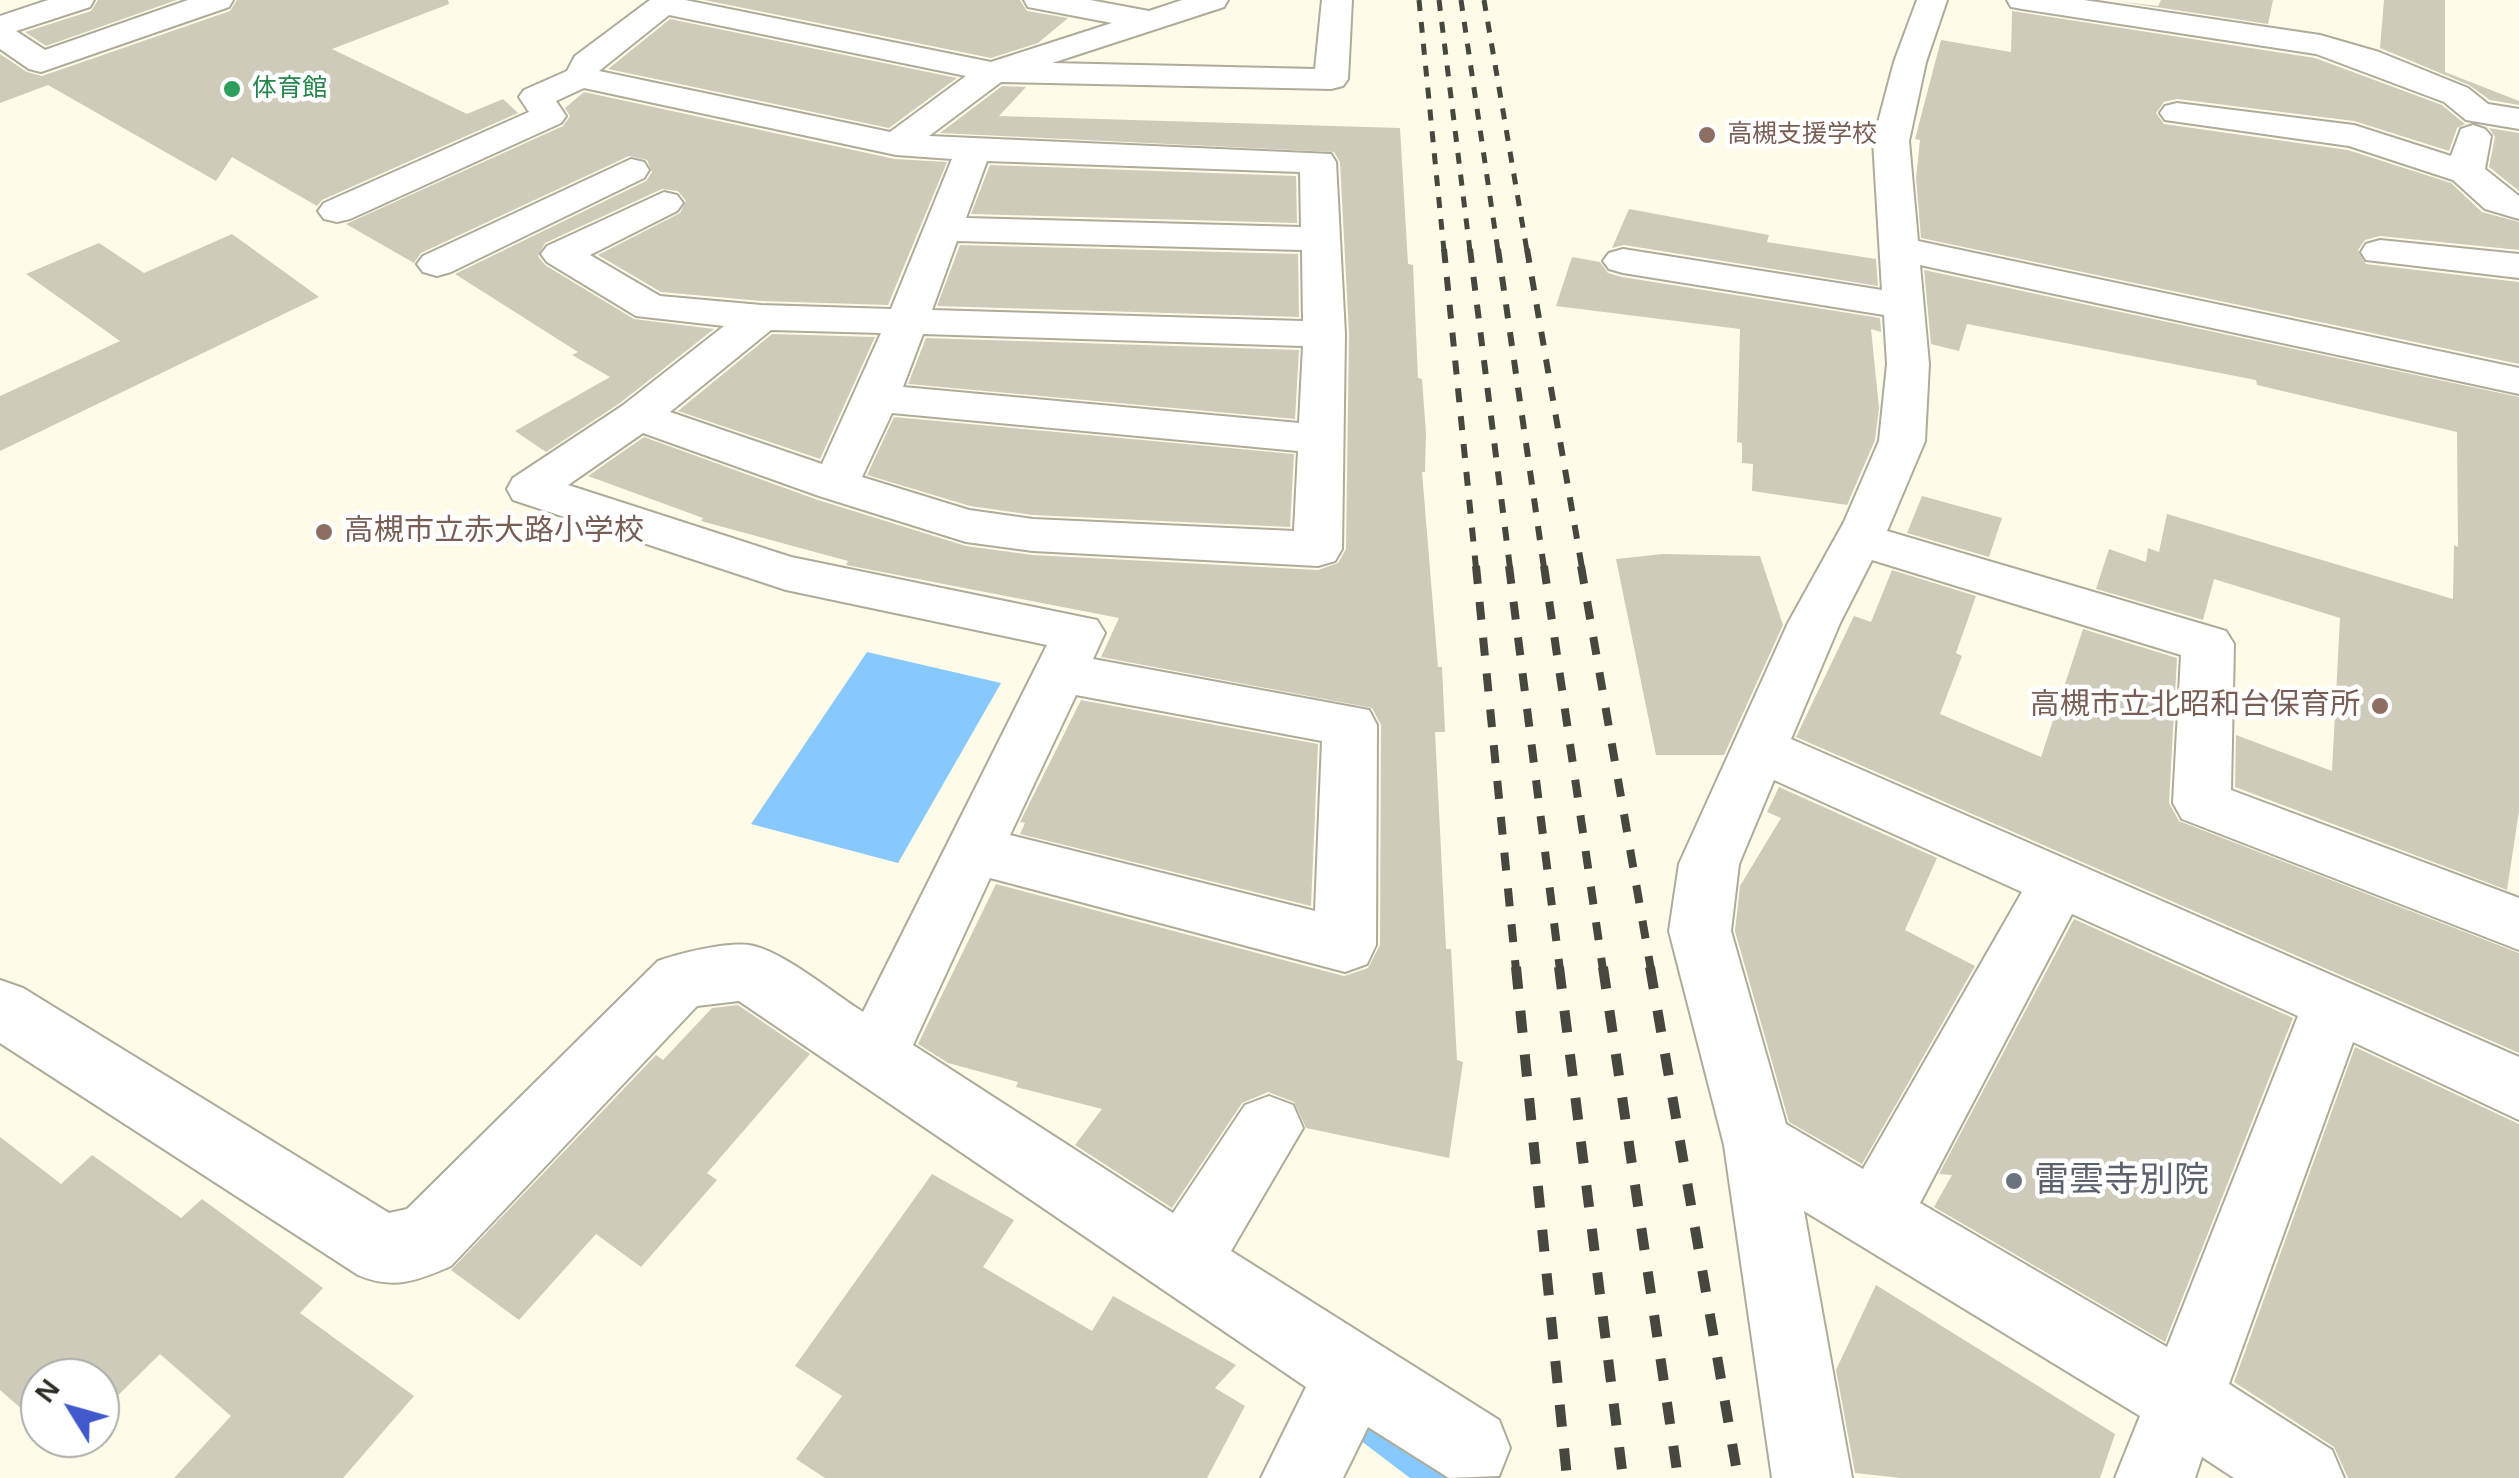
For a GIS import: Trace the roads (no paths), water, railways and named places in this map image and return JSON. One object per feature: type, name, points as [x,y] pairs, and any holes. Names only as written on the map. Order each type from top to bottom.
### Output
[{"type":"street","points":[[4,40],[79,0]]},
{"type":"street","points":[[4,40],[41,62],[218,0]]},
{"type":"street","points":[[1038,0],[1146,20]]},
{"type":"street","points":[[896,144],[993,72],[1213,0]]},
{"type":"street","points":[[580,77],[586,63],[667,2],[993,72],[1332,78],[1337,0]]},
{"type":"street","points":[[1812,1478],[1758,1146],[1700,931],[1710,864],[1814,624],[1902,441],[1908,364],[1891,141],[1910,62],[1932,0]]},
{"type":"street","points":[[2022,0],[2320,45],[2368,59],[2456,95],[2478,113],[2519,120]]},
{"type":"street","points":[[338,212],[549,116],[536,97],[580,77],[896,144],[1318,162],[1324,334],[1318,549],[1033,536],[966,526],[638,416]]},
{"type":"street","points":[[2177,113],[2354,136],[2466,172],[2498,201],[2519,208]]},
{"type":"street","points":[[2466,172],[2478,113]]},
{"type":"street","points":[[836,485],[877,398],[973,150]]},
{"type":"street","points":[[436,264],[631,170]]},
{"type":"street","points":[[561,254],[664,204]]},
{"type":"street","points":[[521,222],[561,254],[650,307],[761,317],[1324,334]]},
{"type":"street","points":[[940,228],[1320,239]]},
{"type":"street","points":[[1902,249],[2519,381]]},
{"type":"street","points":[[2380,252],[2519,266]]},
{"type":"street","points":[[1623,261],[1905,306]]},
{"type":"street","points":[[761,317],[638,416],[530,490],[786,573],[1079,634],[874,1058]]},
{"type":"street","points":[[877,398],[1320,439]]},
{"type":"street","points":[[1858,538],[2208,644],[2202,802],[2519,924]]},
{"type":"street","points":[[974,850],[1346,945],[1350,726],[1060,673]]},
{"type":"street","points":[[1759,749],[2335,1003],[2519,1089]]},
{"type":"street","points":[[1876,1216],[2059,881]]},
{"type":"street","points":[[0,1008],[384,1250],[426,1241],[680,981],[748,972],[1183,1262],[1471,1448]]},
{"type":"street","points":[[2156,1478],[2335,1003]]},
{"type":"street","points":[[1183,1262],[1269,1128]]},
{"type":"street","points":[[1758,1146],[2183,1399],[2304,1478]]},
{"type":"street","points":[[1301,1478],[1354,1374]]},
{"type":"water","points":[[867,652],[1001,683],[898,863],[751,824]]},
{"type":"waterway","points":[[1346,1412],[1434,1478]]},
{"type":"railway","points":[[1419,0],[1444,251]]},
{"type":"railway","points":[[1439,0],[1470,251]]},
{"type":"railway","points":[[1461,0],[1498,251]]},
{"type":"railway","points":[[1484,0],[1527,251]]},
{"type":"railway","points":[[1444,249],[1476,568]]},
{"type":"railway","points":[[1470,249],[1510,568]]},
{"type":"railway","points":[[1498,249],[1544,568]]},
{"type":"railway","points":[[1527,249],[1582,568]]},
{"type":"railway","points":[[1476,566],[1516,970]]},
{"type":"railway","points":[[1509,566],[1560,970]]},
{"type":"railway","points":[[1544,566],[1603,970]]},
{"type":"railway","points":[[1581,566],[1651,970]]},
{"type":"railway","points":[[1516,967],[1567,1478]]},
{"type":"railway","points":[[1559,967],[1623,1478]]},
{"type":"railway","points":[[1603,967],[1678,1478]]},
{"type":"railway","points":[[1650,967],[1738,1478]]},
{"type":"place","name":"体育館","points":[[232,89]]},
{"type":"place","name":"高槻支援学校","points":[[1707,135]]},
{"type":"place","name":"高槻市立赤大路小学校","points":[[324,532]]},
{"type":"place","name":"高槻市立北昭和台保育所","points":[[2380,706]]},
{"type":"place","name":"雷雲寺別院","points":[[2014,1181]]}]
